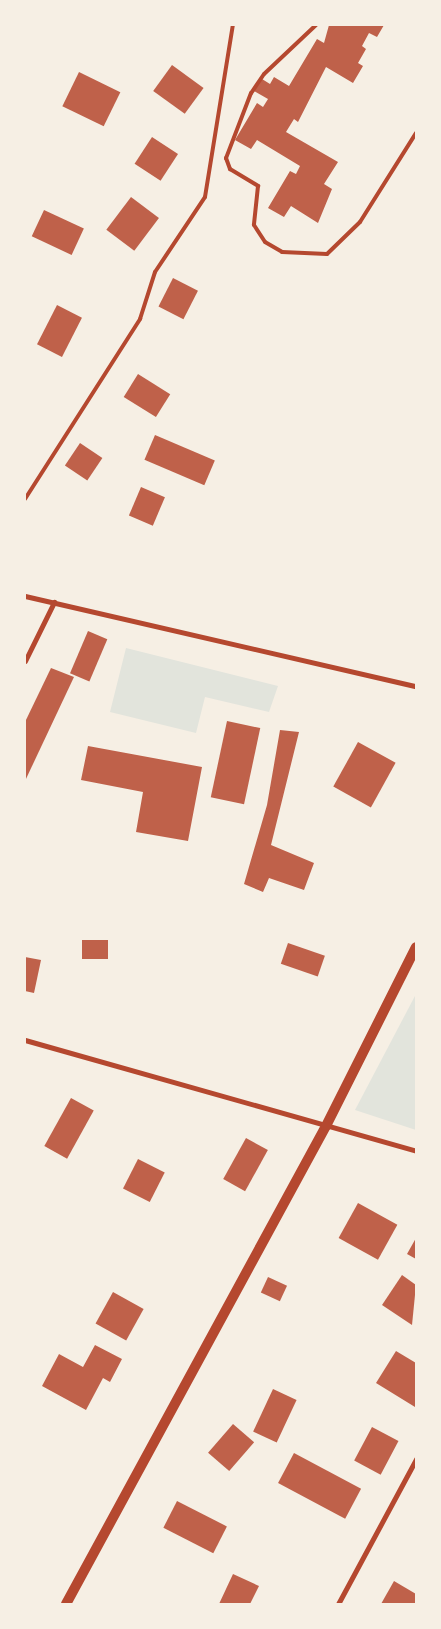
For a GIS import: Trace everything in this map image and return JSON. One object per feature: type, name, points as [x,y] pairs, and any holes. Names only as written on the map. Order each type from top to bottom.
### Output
[{"type":"main road","points":[[66,1604],[326,1126],[416,947]]},
{"type":"street","points":[[25,596],[416,686]]},
{"type":"street","points":[[25,661],[54,602]]},
{"type":"street","points":[[25,1040],[416,1151]]},
{"type":"street","points":[[338,1604],[416,1459]]},
{"type":"lane","points":[[25,499],[140,319],[155,272],[205,197],[233,25]]},
{"type":"lane","points":[[316,25],[264,74],[251,93],[226,158],[230,168],[258,186],[254,225],[265,242],[282,252],[327,254],[360,222],[416,133]]},
{"type":"shaded area","points":[[126,648],[278,686],[269,712],[205,697],[196,733],[110,712]]},
{"type":"shaded area","points":[[416,994],[416,1130],[355,1110]]},
{"type":"building","points":[[329,25],[384,25],[377,37],[369,33],[362,46],[366,49],[358,63],[363,66],[353,83],[326,67],[298,122],[294,119],[286,132],[338,162],[324,184],[332,189],[318,223],[291,206],[284,217],[268,208],[290,171],[296,174],[300,166],[257,140],[251,149],[235,140],[257,103],[263,107],[268,99],[254,91],[262,79],[270,84],[274,77],[289,86],[317,39],[324,43]]},
{"type":"building","points":[[172,65],[204,88],[185,114],[153,91]]},
{"type":"building","points":[[79,72],[120,92],[104,126],[62,106]]},
{"type":"building","points":[[152,137],[178,154],[161,181],[135,164]]},
{"type":"building","points":[[131,197],[159,218],[134,251],[106,230]]},
{"type":"building","points":[[44,210],[84,229],[72,255],[32,236]]},
{"type":"building","points":[[173,278],[198,291],[183,319],[158,307]]},
{"type":"building","points":[[57,305],[82,318],[62,357],[37,344]]},
{"type":"building","points":[[138,374],[170,394],[156,417],[124,397]]},
{"type":"building","points":[[155,435],[215,460],[204,485],[144,460]]},
{"type":"building","points":[[80,443],[102,458],[87,480],[65,465]]},
{"type":"building","points":[[141,487],[165,497],[153,526],[129,516]]},
{"type":"building","points":[[88,631],[107,639],[89,682],[70,673]]},
{"type":"building","points":[[51,668],[74,677],[25,781],[25,722]]},
{"type":"building","points":[[227,721],[260,728],[244,804],[211,797]]},
{"type":"building","points":[[280,730],[299,732],[271,845],[314,863],[304,890],[269,878],[263,892],[244,884],[267,805]]},
{"type":"building","points":[[358,742],[396,763],[371,807],[333,787]]},
{"type":"building","points":[[88,746],[202,767],[188,841],[136,832],[143,792],[81,780]]},
{"type":"building","points":[[82,940],[108,940],[108,959],[82,959]]},
{"type":"building","points":[[288,943],[325,956],[318,976],[281,964]]},
{"type":"building","points":[[25,957],[41,960],[34,993],[25,991]]},
{"type":"building","points":[[71,1098],[94,1111],[67,1159],[44,1146]]},
{"type":"building","points":[[246,1138],[268,1150],[245,1191],[223,1179]]},
{"type":"building","points":[[138,1159],[165,1173],[150,1202],[123,1188]]},
{"type":"building","points":[[358,1203],[397,1225],[378,1260],[339,1238]]},
{"type":"building","points":[[416,1238],[416,1259],[407,1254]]},
{"type":"building","points":[[402,1275],[416,1285],[412,1325],[382,1305]]},
{"type":"building","points":[[268,1277],[287,1286],[280,1301],[261,1292]]},
{"type":"building","points":[[113,1292],[144,1309],[126,1340],[96,1323]]},
{"type":"building","points":[[95,1345],[122,1359],[110,1382],[103,1378],[86,1410],[42,1386],[59,1354],[83,1367]]},
{"type":"building","points":[[396,1351],[416,1363],[415,1407],[376,1383]]},
{"type":"building","points":[[273,1389],[297,1400],[277,1443],[253,1432]]},
{"type":"building","points":[[233,1424],[254,1442],[229,1471],[208,1453]]},
{"type":"building","points":[[372,1427],[398,1441],[381,1475],[354,1461]]},
{"type":"building","points":[[294,1453],[361,1489],[345,1519],[278,1483]]},
{"type":"building","points":[[177,1501],[227,1526],[213,1553],[163,1528]]},
{"type":"building","points":[[233,1574],[259,1586],[250,1604],[219,1604]]},
{"type":"building","points":[[394,1581],[416,1594],[416,1604],[381,1604]]}]
